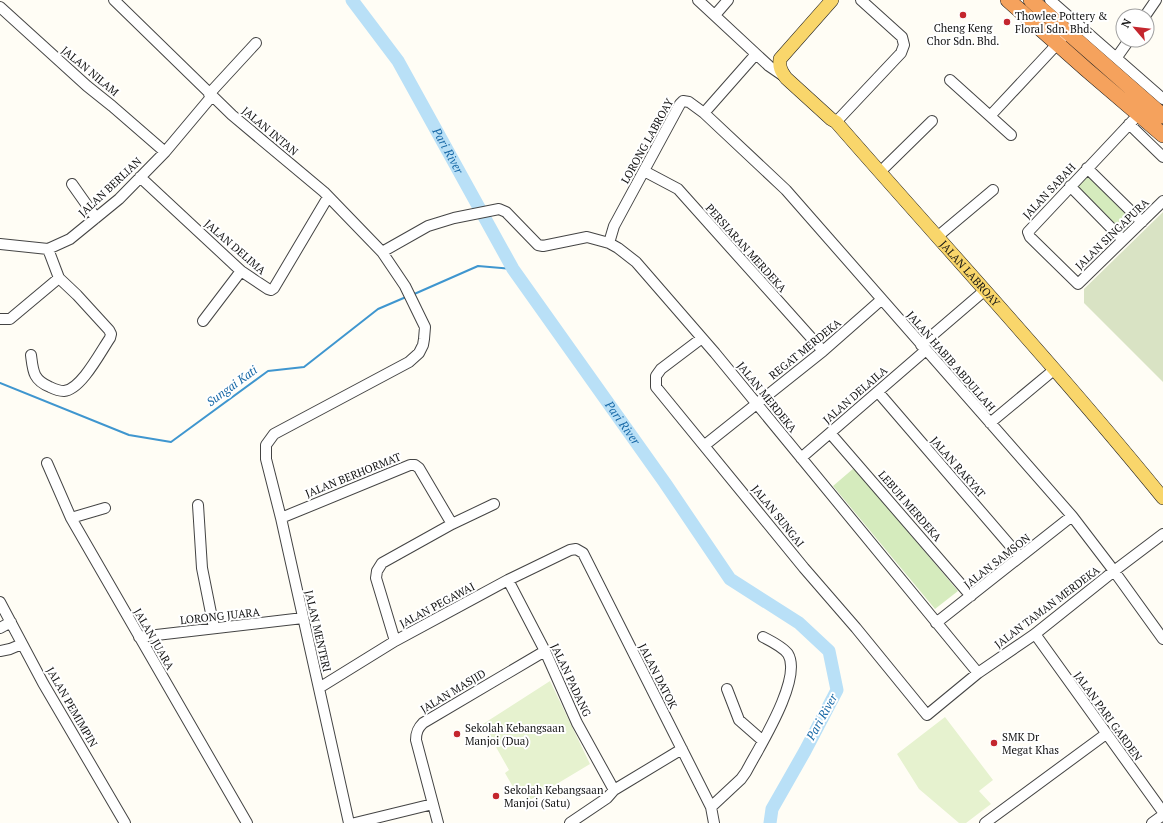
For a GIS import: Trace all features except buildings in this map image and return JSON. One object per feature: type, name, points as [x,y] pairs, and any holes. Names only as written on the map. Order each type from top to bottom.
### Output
[{"type":"highway","points":[[1008,0],[1058,44],[1134,120],[1163,135]]},
{"type":"highway","points":[[1031,0],[1058,8],[1068,33],[1163,116]]},
{"type":"main road","points":[[784,54],[832,0]]},
{"type":"main road","points":[[836,122],[835,117],[789,74],[785,65],[787,57],[838,0]]},
{"type":"main road","name":"JALAN LABROAY","points":[[784,54],[780,59],[779,64],[781,72],[786,78],[836,122],[984,291],[1055,368],[1163,498]]},
{"type":"street","name":"JALAN INTAN","points":[[114,0],[232,116],[328,197],[382,252],[404,286],[425,327],[423,345],[416,357],[274,434],[266,445]]},
{"type":"street","points":[[698,0],[769,66],[786,78]]},
{"type":"street","points":[[715,15],[728,0]]},
{"type":"street","points":[[836,122],[901,53],[904,45],[902,37],[861,0]]},
{"type":"street","points":[[1050,0],[1163,98]]},
{"type":"street","name":"JALAN NILAM","points":[[0,7],[87,86],[165,152]]},
{"type":"street","points":[[1040,29],[1058,8]]},
{"type":"street","points":[[990,116],[1068,33]]},
{"type":"street","name":"JALAN BERLIAN","points":[[48,249],[70,239],[119,199],[165,152],[211,95],[256,44]]},
{"type":"street","points":[[1117,57],[1123,48]]},
{"type":"street","points":[[758,56],[770,59],[778,58],[784,54]]},
{"type":"street","points":[[704,113],[758,56]]},
{"type":"street","points":[[950,80],[1011,135]]},
{"type":"street","name":"LORONG LABROAY","points":[[609,243],[614,226],[680,104],[683,101],[689,102],[704,113]]},
{"type":"street","name":"JALAN HABIB ABDULLAH","points":[[704,113],[786,190],[1072,516],[1163,639]]},
{"type":"street","points":[[1134,120],[1163,156]]},
{"type":"street","name":"JALAN SABAH","points":[[1078,284],[1030,237],[1028,232],[1134,120]]},
{"type":"street","points":[[880,172],[932,121]]},
{"type":"street","points":[[1087,168],[1142,222]]},
{"type":"street","name":"PERSIARAN MERDEKA","points":[[644,171],[678,189],[823,351]]},
{"type":"street","name":"JALAN DELIMA","points":[[140,177],[241,271],[264,288],[271,290],[274,288],[328,197]]},
{"type":"street","points":[[72,184],[96,218]]},
{"type":"street","points":[[1070,186],[1123,240]]},
{"type":"street","points":[[937,237],[993,190]]},
{"type":"street","name":"JALAN SINGAPURA","points":[[1078,284],[1163,201]]},
{"type":"street","name":"JALAN MERDEKA","points":[[382,252],[428,226],[454,218],[494,210],[506,212],[538,245],[543,246],[586,237],[609,243],[618,248],[636,262],[702,338],[936,624],[978,673]]},
{"type":"street","points":[[0,244],[48,249],[59,278],[77,295],[111,334],[110,338],[80,382],[65,391],[56,390],[48,386],[34,375],[31,355]]},
{"type":"street","points":[[203,321],[241,271]]},
{"type":"street","points":[[0,319],[10,319],[59,278]]},
{"type":"street","name":"JALAN DELAILA","points":[[801,458],[878,392],[984,291]]},
{"type":"street","name":"REGAT MERDEKA","points":[[705,445],[823,351],[881,300]]},
{"type":"street","name":"JALAN SUNGAI","points":[[702,338],[661,369],[656,376],[656,387],[705,445],[794,556],[856,628],[927,715]]},
{"type":"street","points":[[990,423],[1055,368]]},
{"type":"street","name":"JALAN RAKYAT","points":[[878,392],[1020,558]]},
{"type":"street","name":"LEBUH MERDEKA","points":[[830,433],[971,596]]},
{"type":"street","name":"JALAN MENTERI","points":[[266,445],[266,459],[281,518],[349,823]]},
{"type":"street","name":"JALAN JUARA","points":[[47,463],[71,518],[247,823]]},
{"type":"street","name":"JALAN BERHORMAT","points":[[281,518],[410,465],[415,465],[420,468],[452,524]]},
{"type":"street","points":[[395,641],[376,578],[377,571],[382,563],[452,524],[494,504]]},
{"type":"street","points":[[198,505],[202,568],[214,628]]},
{"type":"street","points":[[71,518],[105,508]]},
{"type":"street","name":"JALAN SAMSON","points":[[936,624],[1072,516]]},
{"type":"street","name":"JALAN TAMAN MERDEKA","points":[[927,715],[978,673],[1035,634],[1163,534]]},
{"type":"street","name":"JALAN DATOK","points":[[570,550],[576,549],[583,553],[711,807],[714,823]]},
{"type":"street","name":"JALAN PEGAWAI","points":[[319,688],[395,641],[508,580],[570,550]]},
{"type":"street","name":"JALAN PADANG","points":[[508,580],[545,651],[577,723],[614,790]]},
{"type":"street","name":"JALAN PEMIMPIN","points":[[0,602],[44,683],[125,823]]},
{"type":"street","name":"LORONG JUARA","points":[[140,637],[303,618]]},
{"type":"street","points":[[0,628],[11,622]]},
{"type":"street","name":"JALAN PARI GARDEN","points":[[1035,634],[1163,812]]},
{"type":"street","points":[[711,807],[746,772],[785,697],[791,674],[791,662],[785,650],[763,636]]},
{"type":"street","points":[[0,651],[22,644]]},
{"type":"street","name":"JALAN MASJID","points":[[438,823],[416,740],[416,734],[419,728],[423,723],[545,651]]},
{"type":"street","points":[[727,689],[737,717],[763,741]]},
{"type":"street","points":[[985,823],[1106,734]]},
{"type":"street","points":[[570,823],[607,798],[614,790],[682,749]]},
{"type":"street","points":[[355,823],[434,804]]},
{"type":"street","points":[[1152,823],[1163,815]]},
{"type":"green space","points":[[1086,172],[1136,221],[1123,233],[1073,186]]},
{"type":"green space","points":[[1163,212],[1163,382],[1084,303],[1084,289]]},
{"type":"green space","points":[[854,468],[958,591],[935,609],[833,486]]},
{"type":"green space","points":[[550,681],[590,764],[530,800],[523,790],[516,792],[505,773],[509,770],[483,724]]},
{"type":"green space","points":[[945,717],[993,780],[979,791],[991,804],[966,823],[959,823],[919,789],[897,754]]},
{"type":"waterway","name":"Pari River","points":[[352,0],[398,61],[513,269],[665,483],[730,579],[799,623],[829,651],[837,690],[772,809],[770,823]]},
{"type":"waterway","name":"Sungai Kati","points":[[412,295],[478,266],[513,269]]},
{"type":"waterway","name":"Sungai Kati","points":[[0,383],[129,435],[171,442],[268,371],[304,367],[378,309],[406,297]]},
{"type":"place","name":"Cheng Keng Chor Sdn. Bhd.","points":[[963,15]]},
{"type":"place","name":"Thowlee Pottery & Floral Sdn. Bhd.","points":[[1007,22]]},
{"type":"place","name":"Sekolah Kebangsaan Manjoi (Dua)","points":[[457,734]]},
{"type":"place","name":"SMK Dr Megat Khas","points":[[994,743]]},
{"type":"place","name":"Sekolah Kebangsaan Manjoi (Satu)","points":[[496,796]]}]
